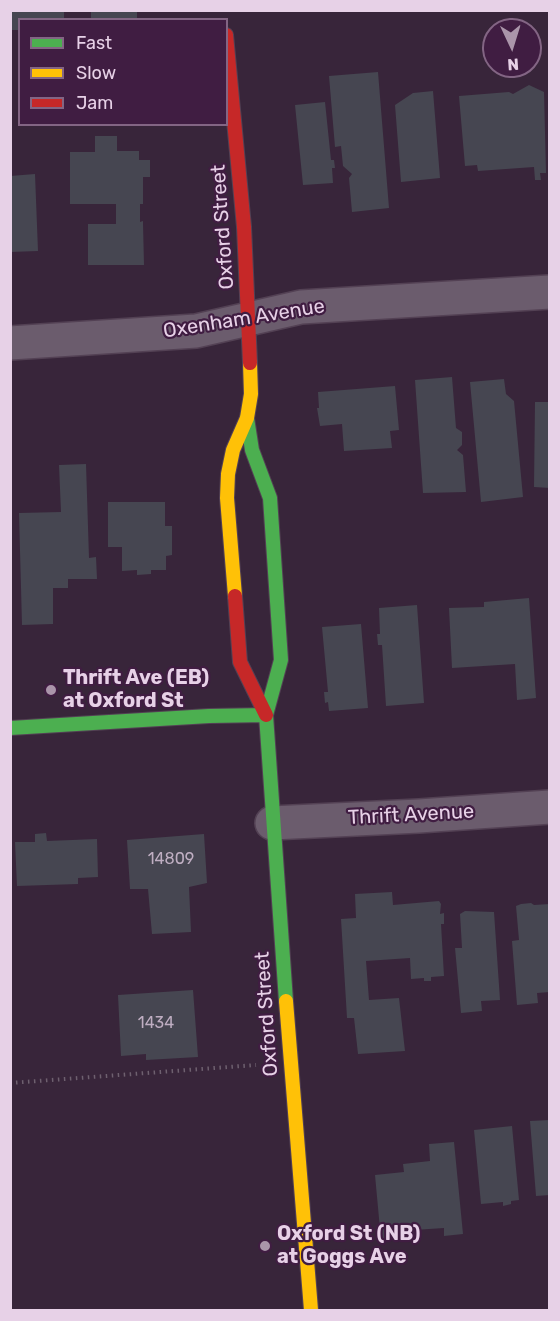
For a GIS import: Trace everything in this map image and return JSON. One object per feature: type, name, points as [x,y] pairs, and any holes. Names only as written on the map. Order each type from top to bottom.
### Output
[{"type":"street","name":"Oxford Street","points":[[228,55],[244,227],[250,394],[246,418],[232,450],[227,498],[240,662],[266,715]]},
{"type":"street","name":"Oxenham Avenue","points":[[10,343],[196,331],[301,308],[549,292]]},
{"type":"street","name":"Oxford Street","points":[[246,418],[252,450],[270,498],[281,660],[266,715],[272,823],[311,1311]]},
{"type":"street","points":[[10,728],[266,715]]},
{"type":"street","name":"Thrift Avenue","points":[[272,823],[549,807]]},
{"type":"path","points":[[10,1083],[257,1065]]},
{"type":"building","points":[[10,10],[64,10],[64,18],[18,18],[18,30],[10,30]]},
{"type":"building","points":[[91,10],[137,10],[137,18],[91,18]]},
{"type":"building","points":[[378,72],[389,208],[352,212],[349,178],[352,174],[343,166],[341,146],[335,147],[329,76]]},
{"type":"building","points":[[529,85],[544,92],[546,173],[540,173],[541,180],[535,180],[534,167],[478,171],[477,165],[465,166],[459,96],[509,92],[513,94]]},
{"type":"building","points":[[433,91],[440,178],[401,182],[395,105],[413,93]]},
{"type":"building","points":[[325,102],[331,160],[334,160],[335,168],[332,168],[333,183],[303,185],[295,105]]},
{"type":"building","points":[[95,136],[117,136],[117,151],[139,151],[139,160],[150,160],[150,177],[143,177],[143,204],[140,204],[140,222],[143,221],[144,265],[88,265],[88,224],[116,224],[116,204],[70,204],[70,152],[95,152]]},
{"type":"building","points":[[35,174],[38,251],[10,252],[10,176]]},
{"type":"building","points":[[452,377],[456,428],[462,432],[462,445],[457,450],[463,455],[466,492],[423,493],[415,380]]},
{"type":"building","points":[[504,379],[506,394],[514,401],[523,497],[481,502],[470,382]]},
{"type":"building","points":[[395,386],[399,430],[390,431],[392,448],[344,451],[342,424],[320,426],[317,408],[319,408],[318,392]]},
{"type":"building","points":[[535,402],[550,402],[550,488],[534,487]]},
{"type":"building","points":[[86,464],[89,558],[96,557],[97,579],[68,579],[68,588],[53,588],[53,624],[22,625],[19,513],[61,512],[59,465]]},
{"type":"building","points":[[108,502],[165,502],[165,526],[172,526],[172,555],[166,556],[166,570],[151,570],[151,574],[137,575],[137,570],[122,571],[122,547],[108,547]]},
{"type":"building","points":[[529,598],[536,698],[517,700],[515,664],[452,668],[449,608],[484,607],[484,602]]},
{"type":"building","points":[[417,605],[424,703],[386,706],[382,645],[378,645],[377,634],[380,634],[379,608]]},
{"type":"building","points":[[361,624],[368,708],[329,711],[328,702],[325,703],[324,692],[328,692],[322,627]]},
{"type":"building","points":[[46,833],[47,841],[97,839],[98,877],[78,878],[78,884],[17,886],[15,842],[35,842],[35,834]]},
{"type":"building","points":[[204,834],[207,883],[189,887],[191,932],[152,934],[148,889],[130,889],[127,840]]},
{"type":"building","points":[[392,892],[393,905],[439,901],[441,904],[440,914],[444,913],[444,924],[441,924],[444,976],[431,977],[431,981],[424,981],[424,978],[411,979],[410,958],[366,961],[369,1000],[399,998],[405,1051],[358,1054],[354,1018],[347,1018],[341,919],[356,918],[355,894]]},
{"type":"building","points":[[531,903],[534,905],[550,904],[550,992],[537,993],[538,1003],[517,1005],[512,941],[519,940],[516,906]]},
{"type":"building","points":[[465,911],[494,912],[500,1000],[481,1001],[482,1011],[461,1013],[455,948],[462,948],[460,914]]},
{"type":"building","points":[[193,990],[198,1057],[146,1060],[146,1054],[121,1056],[118,995]]},
{"type":"building","points":[[550,1120],[550,1195],[536,1196],[530,1121]]},
{"type":"building","points":[[512,1126],[519,1200],[511,1201],[511,1204],[503,1206],[503,1202],[481,1204],[474,1130]]},
{"type":"building","points":[[454,1142],[463,1234],[444,1236],[444,1228],[414,1230],[414,1237],[381,1240],[375,1175],[404,1172],[403,1164],[430,1161],[429,1144]]},
{"type":"traffic: fast","points":[[247,418],[252,450],[270,498],[281,660],[266,715],[286,1001]]},
{"type":"traffic: fast","points":[[10,728],[209,716],[266,715]]},
{"type":"traffic: slow","points":[[235,596],[227,498],[228,474],[233,450],[247,418],[251,394],[250,363]]},
{"type":"traffic: slow","points":[[286,1001],[311,1310]]},
{"type":"traffic: jam","points":[[228,56],[244,227],[250,363]]},
{"type":"traffic: jam","points":[[235,596],[240,662],[266,715]]},
{"type":"place","name":"Thrift Ave (EB) at Oxford St","points":[[51,690]]},
{"type":"place","name":"Oxford St (NB) at Goggs Ave","points":[[265,1246]]}]
